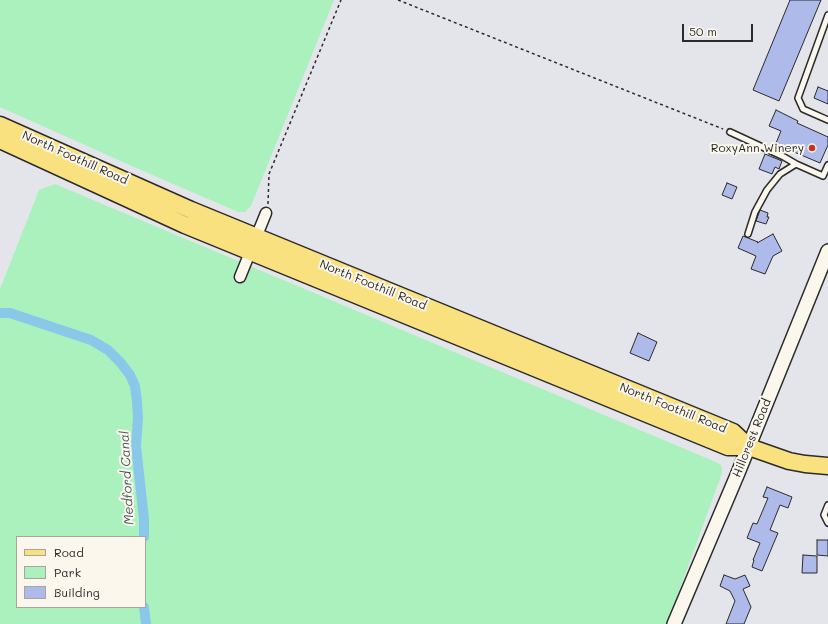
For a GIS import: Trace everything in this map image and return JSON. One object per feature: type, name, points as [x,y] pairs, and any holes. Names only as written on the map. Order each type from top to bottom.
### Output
[{"type":"main road","name":"North Foothill Road","points":[[0,125],[191,210],[253,245],[728,447],[749,447],[789,461],[810,465],[828,466]]},
{"type":"main road","name":"North Foothill Road","points":[[0,140],[186,225],[253,245]]},
{"type":"street","points":[[240,277],[266,213]]},
{"type":"street","name":"Hillcrest Road","points":[[674,624],[749,447],[828,251]]},
{"type":"lane","points":[[828,15],[798,98],[803,109],[828,120]]},
{"type":"lane","points":[[730,132],[826,178],[828,165]]},
{"type":"lane","points":[[748,234],[755,212],[767,190],[780,174],[796,164]]},
{"type":"lane","points":[[828,505],[824,515],[828,523]]},
{"type":"path","points":[[266,213],[269,202],[269,174],[340,0]]},
{"type":"path","points":[[398,0],[730,132]]},
{"type":"green space","points":[[0,0],[334,0],[251,206],[245,212],[238,212],[0,107]]},
{"type":"green space","points":[[55,184],[716,462],[721,465],[721,476],[667,624],[0,624],[0,289],[39,190]]},
{"type":"building","points":[[790,0],[821,0],[779,101],[753,90]]},
{"type":"building","points":[[818,87],[828,91],[828,104],[814,98]]},
{"type":"building","points":[[776,110],[798,121],[797,123],[828,137],[828,145],[820,163],[787,149],[785,153],[774,148],[781,131],[769,126]]},
{"type":"building","points":[[765,154],[782,161],[779,169],[775,167],[772,174],[759,169]]},
{"type":"building","points":[[727,183],[737,187],[732,199],[722,195]]},
{"type":"building","points":[[760,210],[768,213],[767,217],[769,217],[766,224],[756,221]]},
{"type":"building","points":[[773,234],[782,251],[773,256],[765,274],[751,269],[756,256],[738,248],[743,236],[758,242],[757,243]]},
{"type":"building","points":[[638,333],[657,342],[649,361],[630,353]]},
{"type":"building","points":[[767,487],[792,497],[788,508],[780,505],[770,530],[778,533],[762,571],[752,567],[753,560],[760,543],[747,538],[753,523],[757,524],[768,498],[763,497]]},
{"type":"building","points":[[817,540],[828,540],[828,556],[817,555]]},
{"type":"building","points":[[803,555],[817,556],[817,573],[802,573]]},
{"type":"building","points":[[724,575],[735,579],[745,575],[750,586],[743,589],[751,607],[744,624],[726,624],[735,601],[730,591],[720,586]]},
{"type":"waterway","name":"Medford Canal","points":[[0,313],[10,313],[91,340],[108,350],[130,375],[135,386],[137,402],[138,418],[136,446],[144,519],[144,536]]},
{"type":"waterway","name":"Medford Canal","points":[[144,608],[146,624]]},
{"type":"place","name":"RoxyAnn Winery","points":[[812,148]]}]
